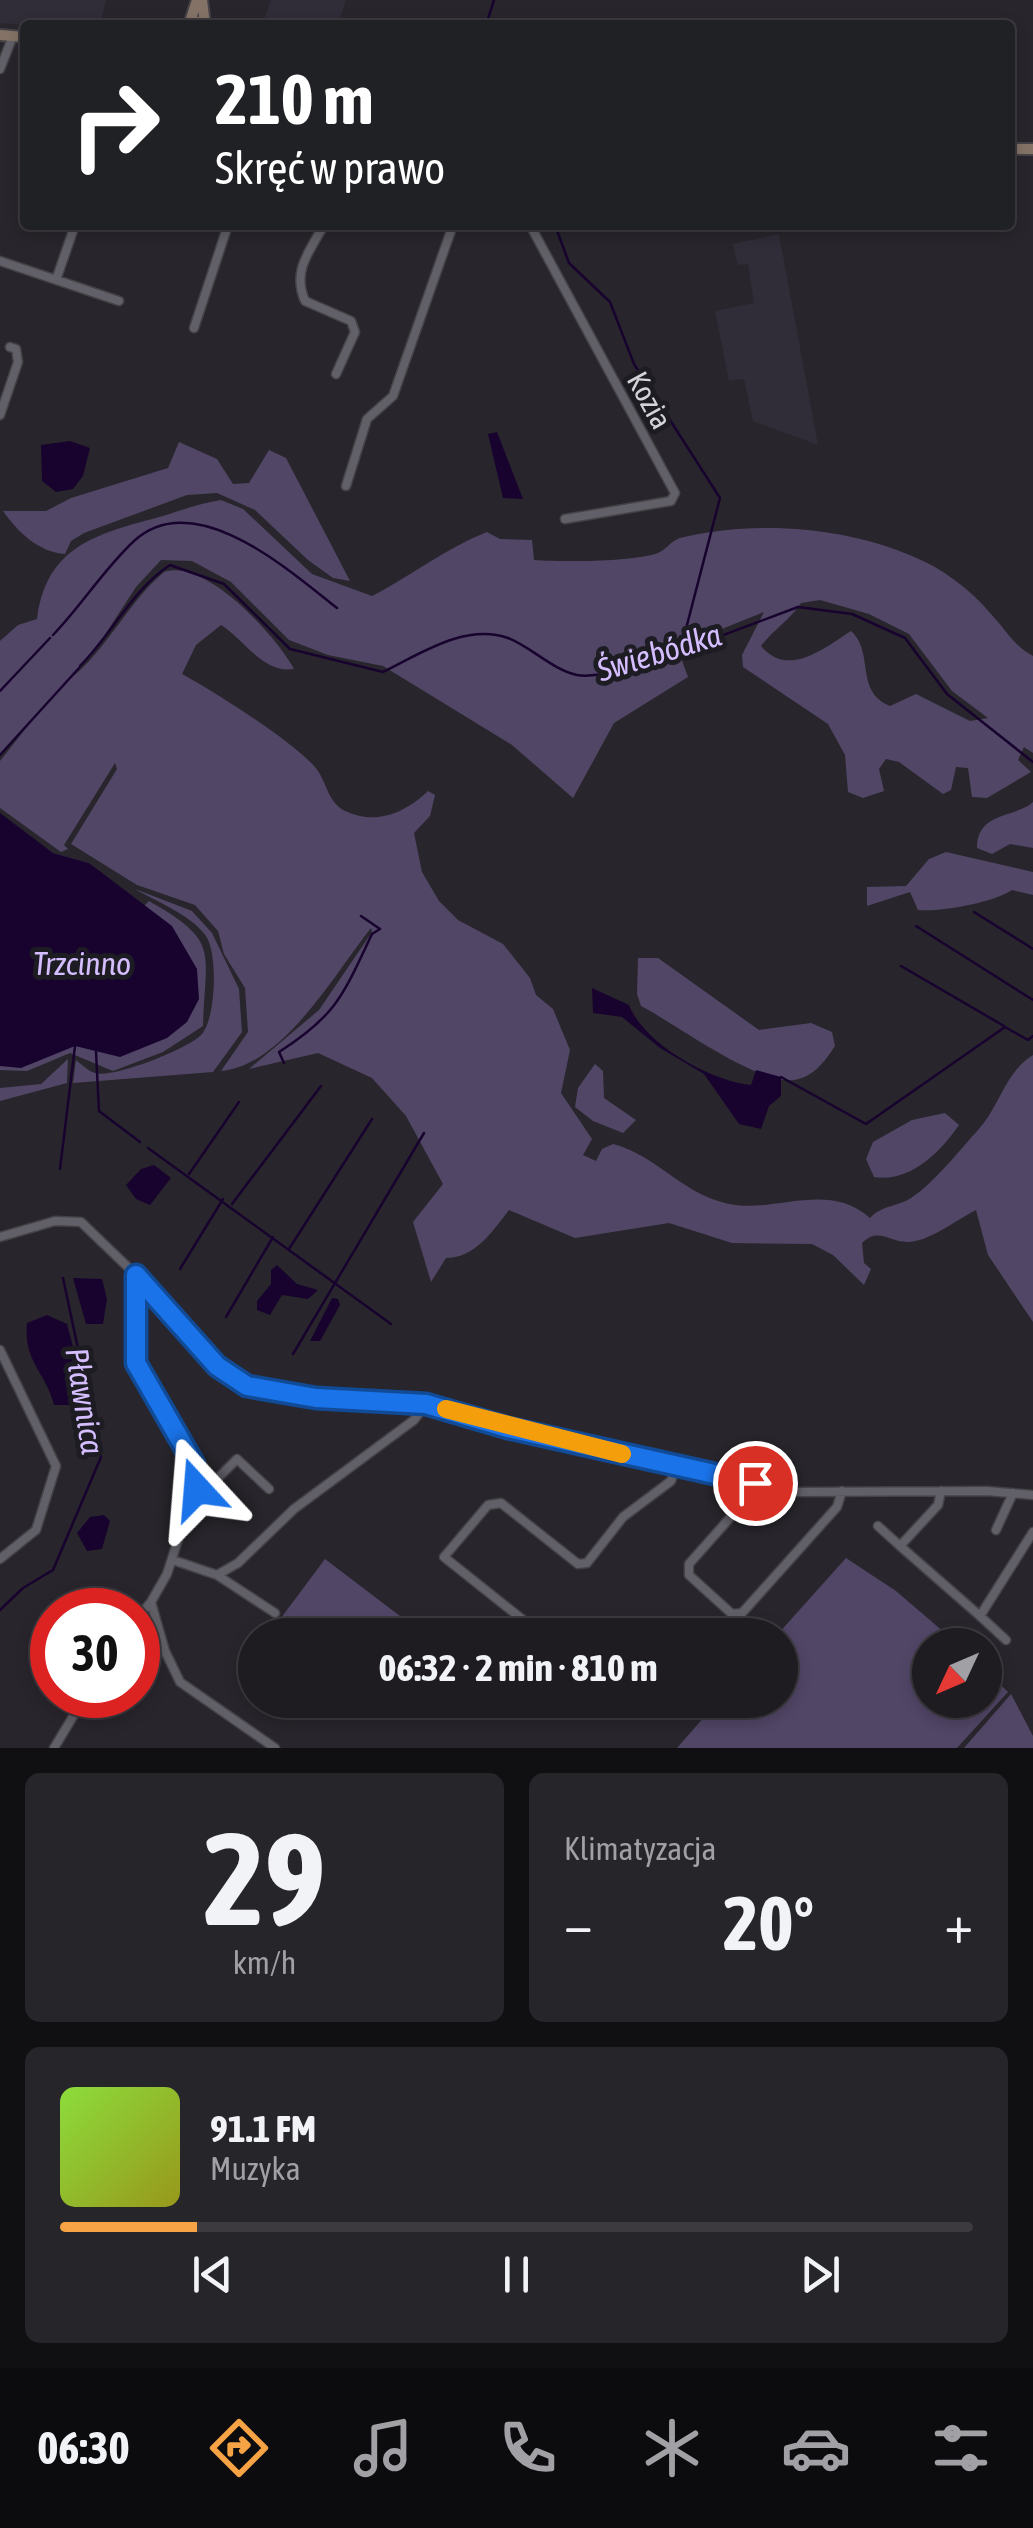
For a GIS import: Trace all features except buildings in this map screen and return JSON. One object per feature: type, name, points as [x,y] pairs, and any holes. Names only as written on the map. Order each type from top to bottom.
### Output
[{"type":"street","points":[[0,35],[19,37],[0,68]]},
{"type":"street","points":[[56,280],[73,230]]},
{"type":"street","points":[[194,328],[226,230]]},
{"type":"street","points":[[321,230],[299,270],[298,285],[305,301],[351,321],[355,332],[336,374]]},
{"type":"street","points":[[346,486],[368,419],[393,396],[451,230]]},
{"type":"street","name":"Kozia","points":[[533,230],[675,493],[671,501],[565,519]]},
{"type":"street","points":[[0,260],[119,302]]},
{"type":"street","points":[[0,415],[18,362],[16,349],[10,346]]},
{"type":"street","points":[[0,1237],[56,1221],[81,1222],[136,1275],[205,1354],[240,1383],[316,1398],[426,1404],[508,1428],[798,1492],[1033,1495]]},
{"type":"street","points":[[136,1275],[136,1363],[194,1464],[197,1484],[173,1560],[158,1588]]},
{"type":"street","points":[[0,1350],[56,1466],[36,1530],[0,1559]]},
{"type":"street","points":[[217,1575],[238,1563],[294,1509],[414,1420],[426,1404]]},
{"type":"street","points":[[197,1484],[214,1482],[237,1459],[269,1490]]},
{"type":"street","points":[[521,1618],[444,1557],[488,1505],[501,1503],[582,1564],[623,1517],[671,1481],[676,1466]]},
{"type":"street","points":[[755,1483],[752,1493],[689,1564],[689,1575],[732,1614],[742,1613],[813,1534],[837,1507],[842,1491]]},
{"type":"street","points":[[900,1546],[938,1505],[941,1491]]},
{"type":"street","points":[[996,1530],[1014,1493]]},
{"type":"street","points":[[878,1526],[1006,1640]]},
{"type":"street","points":[[980,1616],[1033,1532]]},
{"type":"street","points":[[173,1560],[217,1575],[275,1612]]},
{"type":"street","points":[[160,1634],[180,1682],[276,1748]]},
{"type":"street","points":[[54,1748],[72,1718]]},
{"type":"shaded area","points":[[0,0],[106,0],[101,20],[0,23]]},
{"type":"shaded area","points":[[271,0],[346,0],[340,20],[264,20]]},
{"type":"shaded area","points":[[779,234],[818,445],[753,421],[744,379],[729,381],[715,311],[754,303],[748,264],[738,265],[732,244]]},
{"type":"shaded area","points":[[179,442],[217,459],[233,484],[249,483],[269,450],[286,458],[350,581],[333,578],[255,510],[217,493],[187,495],[84,533],[71,541],[65,554],[29,540],[3,511],[46,511],[71,498],[168,468]]},
{"type":"shaded area","points":[[221,500],[243,509],[312,574],[372,596],[487,532],[500,539],[532,540],[534,560],[578,561],[643,557],[659,553],[680,538],[767,528],[828,532],[885,546],[934,567],[983,605],[1015,642],[1033,656],[1033,753],[1024,747],[1018,760],[1031,772],[987,798],[972,797],[968,768],[956,767],[951,790],[943,794],[899,762],[886,759],[879,769],[884,791],[863,798],[848,792],[845,755],[828,724],[743,667],[742,655],[764,612],[677,647],[688,677],[614,723],[573,798],[512,745],[383,666],[328,655],[289,640],[231,582],[192,561],[161,560],[136,587],[91,656],[63,684],[91,659],[164,572],[181,571],[200,577],[238,603],[272,638],[294,669],[263,661],[221,625],[196,645],[182,674],[252,717],[304,756],[319,773],[334,802],[345,811],[380,817],[401,811],[428,791],[435,795],[430,816],[414,833],[422,872],[439,901],[458,920],[503,944],[530,978],[536,995],[553,1009],[570,1050],[561,1093],[592,1139],[583,1155],[596,1161],[602,1149],[613,1144],[717,1201],[752,1206],[821,1200],[854,1207],[870,1218],[911,1198],[937,1175],[985,1121],[1009,1080],[1033,1055],[1033,1322],[988,1255],[976,1210],[915,1241],[868,1238],[862,1243],[864,1263],[871,1269],[864,1285],[833,1255],[812,1244],[732,1243],[669,1223],[575,1238],[509,1210],[474,1249],[446,1258],[431,1282],[413,1222],[443,1184],[406,1116],[372,1078],[318,1053],[249,1069],[319,1010],[371,928],[324,992],[286,1035],[266,1053],[221,1071],[248,1032],[245,988],[224,954],[218,931],[195,905],[137,885],[71,844],[117,769],[115,763],[64,845],[68,849],[61,852],[0,808],[0,761],[30,723],[0,755],[0,641],[18,625],[37,619],[50,577],[75,549],[110,532]],"holes":[[[820,600],[869,614],[909,634],[952,691],[988,718],[970,721],[916,694],[890,706],[872,691],[862,650],[851,631],[817,652],[794,660],[771,655],[761,646],[801,603]]]},
{"type":"shaded area","points":[[1033,802],[1033,848],[1010,844],[992,854],[977,848],[983,827],[990,821]]},
{"type":"shaded area","name":"Trzcinno","points":[[39,843],[53,853],[89,863],[143,907],[149,901],[188,927],[204,950],[203,1026],[163,1052],[113,1071],[70,1053],[27,1071],[0,1070],[0,1053],[94,886]]},
{"type":"shaded area","points":[[946,852],[1033,872],[1033,895],[1012,890],[980,903],[918,910],[910,892],[867,906],[867,887],[906,886],[929,859]]},
{"type":"shaded area","points":[[135,889],[192,911],[212,933],[239,989],[242,1032],[213,1072],[73,1083],[76,1060],[95,1073],[118,1071],[183,1047],[207,1026],[214,970],[206,936],[182,915]]},
{"type":"shaded area","points":[[638,958],[658,958],[759,1030],[811,1023],[832,1032],[835,1046],[807,1076],[778,1079],[759,1073],[641,1006],[637,994]]},
{"type":"shaded area","points":[[68,1059],[67,1083],[0,1101],[0,1088],[41,1084]]},
{"type":"shaded area","points":[[595,1064],[603,1071],[604,1098],[636,1120],[623,1133],[593,1121],[575,1107],[578,1088]]},
{"type":"shaded area","points":[[945,1113],[959,1125],[943,1146],[911,1171],[887,1178],[874,1177],[866,1159],[873,1142],[912,1120]]},
{"type":"shaded area","points":[[846,1558],[896,1591],[939,1628],[912,1628],[912,1718],[984,1718],[957,1748],[677,1748],[703,1718],[798,1718],[798,1618],[792,1618]]},
{"type":"shaded area","points":[[325,1559],[403,1618],[281,1618]]},
{"type":"shaded area","points":[[1011,1694],[1033,1736],[1033,1748],[964,1748],[990,1718],[1002,1718],[1002,1704]]},
{"type":"water","points":[[497,432],[523,499],[503,498],[488,434]]},
{"type":"water","points":[[70,441],[90,448],[83,476],[73,489],[56,492],[42,481],[41,445]]},
{"type":"water","name":"Trzcinno","points":[[0,813],[53,853],[89,863],[172,926],[197,969],[199,999],[187,1022],[167,1038],[120,1057],[75,1046],[21,1068],[0,1066]]},
{"type":"water","points":[[592,988],[629,1005],[649,1033],[699,1068],[751,1085],[756,1070],[781,1077],[781,1096],[769,1106],[761,1129],[739,1124],[704,1074],[660,1048],[622,1017],[593,1013]]},
{"type":"water","points":[[154,1165],[171,1178],[150,1205],[136,1199],[126,1185],[141,1169]]},
{"type":"water","points":[[277,1265],[297,1284],[318,1290],[308,1299],[282,1295],[270,1315],[257,1310],[257,1301],[271,1284],[271,1270]]},
{"type":"water","points":[[73,1278],[102,1279],[107,1299],[103,1324],[86,1324]]},
{"type":"water","points":[[332,1298],[338,1299],[340,1305],[320,1341],[310,1341]]},
{"type":"water","points":[[47,1315],[67,1324],[91,1415],[82,1417],[70,1405],[54,1405],[28,1348],[27,1323]]},
{"type":"water","points":[[104,1515],[110,1521],[102,1549],[87,1551],[77,1533],[90,1517]]},
{"type":"waterway","points":[[488,20],[494,0]]},
{"type":"waterway","points":[[557,230],[569,263],[610,302],[634,364],[720,498],[681,648]]},
{"type":"waterway","points":[[53,635],[134,541],[158,526],[185,523],[213,528],[241,540],[269,556],[337,608]]},
{"type":"waterway","name":"Świebódka","points":[[80,666],[144,587],[170,565],[224,584],[290,649],[383,672],[459,637],[492,634],[517,642],[568,672],[599,675],[638,667],[798,607],[852,614],[905,638],[947,694],[1033,762]]},
{"type":"waterway","points":[[0,691],[50,638]]},
{"type":"waterway","name":"Świebódka","points":[[0,755],[79,668]]},
{"type":"waterway","points":[[974,912],[1033,949]]},
{"type":"waterway","points":[[284,1063],[279,1052],[314,1027],[336,1002],[372,934],[380,929],[361,916]]},
{"type":"waterway","points":[[916,926],[1033,1000]]},
{"type":"waterway","points":[[901,966],[1004,1026]]},
{"type":"waterway","points":[[781,1077],[866,1124],[1005,1027],[1028,1040],[1033,1036]]},
{"type":"waterway","name":"Pławnica","points":[[60,1169],[75,1046]]},
{"type":"waterway","points":[[96,1052],[99,1111],[140,1142]]},
{"type":"waterway","points":[[232,1204],[321,1086]]},
{"type":"waterway","points":[[189,1174],[239,1102]]},
{"type":"waterway","points":[[289,1249],[372,1119]]},
{"type":"waterway","points":[[293,1354],[424,1133]]},
{"type":"waterway","points":[[148,1148],[391,1324]]},
{"type":"waterway","points":[[180,1269],[223,1199]]},
{"type":"waterway","points":[[226,1317],[273,1237]]},
{"type":"waterway","name":"Pławnica","points":[[0,1610],[23,1588],[53,1570],[101,1457],[63,1278]]},
{"type":"slow traffic","points":[[446,1409],[508,1428],[622,1454]]},
{"type":"route","points":[[197,1489],[196,1468],[136,1363],[136,1275],[217,1366],[247,1386],[294,1396],[390,1398],[426,1404],[508,1428],[755,1483]]}]
